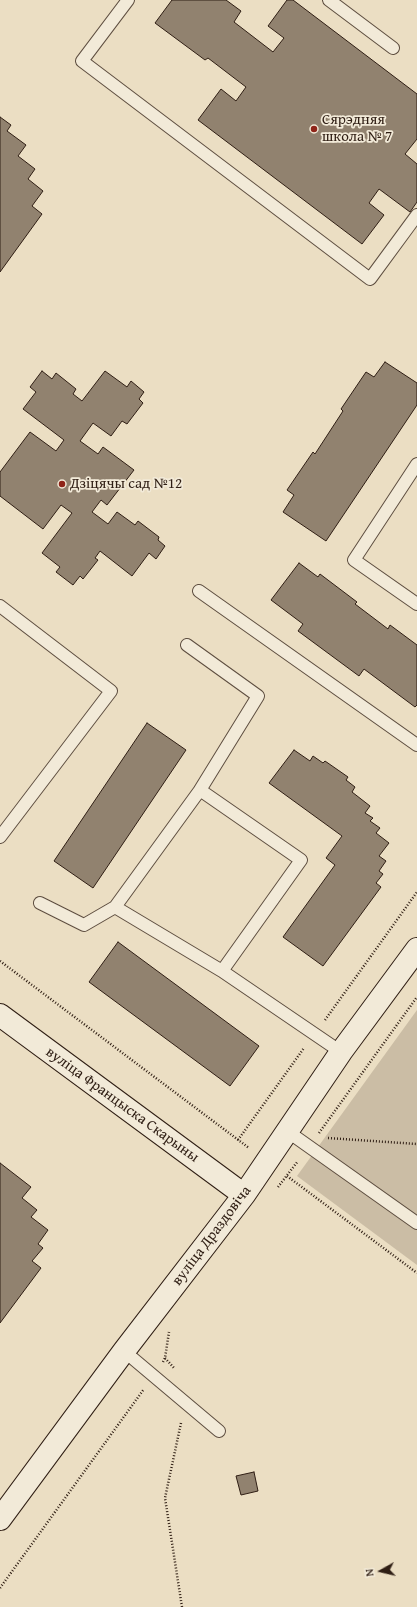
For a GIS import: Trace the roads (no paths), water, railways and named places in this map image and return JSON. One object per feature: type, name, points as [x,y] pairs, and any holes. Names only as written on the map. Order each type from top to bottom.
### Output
[{"type":"street","name":"вуліца Драздовіча","points":[[0,1519],[124,1351],[244,1195],[341,1052],[417,949]]},
{"type":"street","name":"вуліца Францыска Скарыны","points":[[0,1015],[244,1195]]},
{"type":"lane","points":[[128,0],[82,61],[370,279],[417,215]]},
{"type":"lane","points":[[329,0],[393,48]]},
{"type":"lane","points":[[417,464],[354,560],[417,604]]},
{"type":"lane","points":[[199,591],[417,745]]},
{"type":"lane","points":[[0,606],[111,691],[4,823],[0,837]]},
{"type":"lane","points":[[40,903],[84,925],[115,907],[200,790],[258,696],[187,645]]},
{"type":"lane","points":[[200,790],[302,860],[222,971]]},
{"type":"lane","points":[[115,907],[222,971],[341,1052]]},
{"type":"lane","points":[[288,1131],[312,1142],[417,1223]]},
{"type":"lane","points":[[124,1351],[219,1430]]},
{"type":"place","name":"Сярэдняя школа № 7","points":[[314,129]]},
{"type":"place","name":"Дзіцячы сад №12","points":[[62,484]]}]
